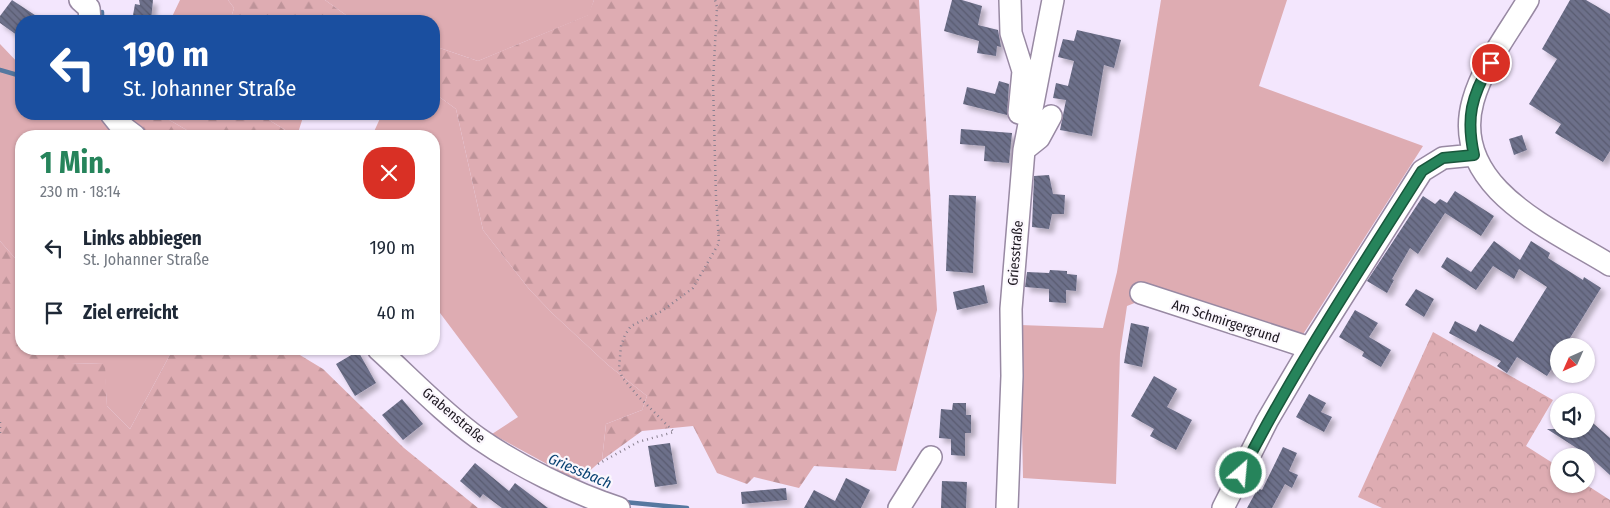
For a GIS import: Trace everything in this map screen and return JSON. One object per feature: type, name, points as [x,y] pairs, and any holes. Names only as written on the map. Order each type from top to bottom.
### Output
[{"type":"street","points":[[80,0],[89,8],[90,15]]},
{"type":"street","points":[[1010,0],[1012,33],[1022,71],[1019,118],[1024,150],[1039,138],[1051,116]]},
{"type":"street","name":"Griesstraße","points":[[1007,508],[1012,376],[1011,308],[1024,150],[1053,0]]},
{"type":"street","points":[[1528,0],[1481,79],[1473,100],[1469,119],[1474,155],[1484,174],[1508,201],[1610,265]]},
{"type":"street","points":[[116,120],[127,130]]},
{"type":"street","points":[[1223,508],[1267,421],[1310,348],[1422,171],[1443,158],[1474,155]]},
{"type":"street","name":"Am Schmirgergrund","points":[[1141,293],[1310,348]]},
{"type":"street","name":"Grabenstraße","points":[[385,355],[478,437],[510,457],[589,498],[619,508]]},
{"type":"street","points":[[899,508],[931,457]]},
{"type":"path","points":[[598,464],[638,442],[674,432],[622,377],[619,368],[621,346],[631,326],[662,311],[693,288],[720,243],[713,82],[717,7],[715,0]]},
{"type":"path","points":[[0,422],[0,436]]},
{"type":"green space","points":[[180,0],[228,0],[234,8],[232,15],[173,15]]},
{"type":"green space","points":[[228,0],[325,0],[346,15],[232,15],[234,8]]},
{"type":"green space","points":[[325,0],[594,0],[589,15],[478,61],[440,48],[440,15],[346,15]]},
{"type":"green space","points":[[594,0],[919,0],[937,310],[896,471],[814,466],[799,488],[754,477],[747,484],[717,473],[693,426],[642,431],[602,460],[606,424],[642,410],[647,396],[608,365],[552,313],[529,289],[483,230],[456,109],[440,97],[440,48],[478,61],[588,15]]},
{"type":"green space","points":[[1161,0],[1287,0],[1259,86],[1423,146],[1302,336],[1137,302],[1127,306],[1120,353],[1116,484],[1023,478],[1020,325],[1103,328],[1117,272]]},
{"type":"green space","points":[[0,44],[15,60],[15,120],[125,120],[132,130],[15,130],[15,258],[0,241]]},
{"type":"green space","points":[[440,97],[456,109],[483,230],[529,289],[552,313],[608,365],[647,396],[642,410],[606,424],[602,460],[578,481],[492,434],[518,417],[440,313],[440,130],[375,130],[379,120],[440,120]]},
{"type":"green space","points":[[125,120],[169,120],[187,130],[132,130]]},
{"type":"green space","points":[[169,120],[205,120],[214,130],[187,130]]},
{"type":"green space","points":[[204,120],[269,120],[285,130],[213,130]]},
{"type":"green space","points":[[269,120],[302,120],[299,130],[285,130]]},
{"type":"green space","points":[[0,241],[15,258],[15,355],[66,355],[71,363],[105,364],[107,406],[130,429],[170,355],[300,355],[323,369],[404,448],[478,508],[0,508]]},
{"type":"green space","points":[[1433,332],[1550,398],[1550,405],[1526,446],[1550,461],[1550,493],[1595,493],[1595,490],[1610,500],[1610,508],[1382,508],[1358,497]]},
{"type":"green space","points":[[66,355],[170,355],[130,429],[107,406],[104,364],[70,363]]},
{"type":"building","points":[[12,0],[35,15],[15,15],[15,34],[0,23],[0,16]]},
{"type":"building","points":[[139,0],[153,0],[152,15],[133,15],[135,4],[140,5]]},
{"type":"building","points":[[952,0],[962,0],[982,6],[978,25],[998,30],[1001,47],[997,46],[996,56],[977,53],[979,41],[944,31]]},
{"type":"building","points":[[1570,0],[1586,0],[1610,14],[1610,151],[1603,162],[1555,133],[1561,124],[1529,104],[1557,59],[1542,49]]},
{"type":"building","points":[[1077,30],[1121,40],[1114,68],[1104,65],[1092,136],[1060,130],[1066,100],[1053,98],[1056,83],[1068,86],[1074,61],[1058,57],[1063,39],[1074,41]]},
{"type":"building","points":[[999,81],[1009,84],[1007,115],[963,104],[967,87],[995,94]]},
{"type":"building","points":[[961,129],[1012,133],[1009,163],[984,161],[985,146],[960,144]]},
{"type":"building","points":[[1522,135],[1527,150],[1514,155],[1509,139]]},
{"type":"building","points":[[1049,175],[1053,194],[1065,195],[1064,214],[1052,214],[1049,229],[1032,227],[1034,176]]},
{"type":"building","points":[[1455,191],[1494,216],[1481,236],[1445,213],[1418,254],[1410,248],[1392,279],[1394,280],[1387,293],[1367,281],[1423,196],[1435,204],[1440,199],[1447,203]]},
{"type":"building","points":[[949,195],[976,196],[973,273],[946,271]]},
{"type":"building","points":[[1494,241],[1520,260],[1531,241],[1550,253],[1548,258],[1583,280],[1584,277],[1601,288],[1570,338],[1550,338],[1550,371],[1547,376],[1517,357],[1507,373],[1497,366],[1501,361],[1449,333],[1455,321],[1476,332],[1480,324],[1513,342],[1547,287],[1519,269],[1514,279],[1493,266],[1476,290],[1441,267],[1447,257],[1471,272]]},
{"type":"building","points":[[1050,270],[1067,271],[1067,274],[1077,275],[1076,291],[1066,290],[1066,303],[1049,302],[1049,289],[1025,287],[1027,272],[1049,273]]},
{"type":"building","points":[[984,285],[988,303],[957,310],[953,292]]},
{"type":"building","points":[[1416,289],[1434,299],[1424,317],[1405,305]]},
{"type":"building","points":[[1355,310],[1378,323],[1369,337],[1391,350],[1381,367],[1362,356],[1364,352],[1339,337]]},
{"type":"building","points":[[1131,323],[1149,327],[1142,367],[1124,363]]},
{"type":"building","points":[[351,355],[360,355],[376,383],[355,396],[336,364]]},
{"type":"building","points":[[1154,376],[1177,389],[1167,407],[1192,420],[1176,450],[1150,436],[1154,429],[1131,416]]},
{"type":"building","points":[[1309,394],[1326,403],[1321,412],[1332,417],[1324,432],[1296,417]]},
{"type":"building","points":[[402,399],[423,424],[403,440],[382,415]]},
{"type":"building","points":[[953,403],[966,403],[966,415],[971,415],[971,433],[965,433],[965,456],[951,455],[951,439],[939,438],[941,409],[952,410]]},
{"type":"building","points":[[1595,425],[1610,438],[1610,475],[1595,461],[1595,448],[1577,448],[1561,438],[1595,438]]},
{"type":"building","points":[[670,443],[677,484],[655,487],[648,446]]},
{"type":"building","points":[[1283,447],[1297,453],[1289,471],[1298,475],[1292,488],[1285,484],[1272,508],[1247,508],[1258,488],[1262,490]]},
{"type":"building","points":[[475,463],[509,491],[515,483],[548,508],[502,508],[483,494],[480,498],[460,481]]},
{"type":"building","points":[[846,478],[870,490],[861,508],[804,508],[814,490],[835,501]]},
{"type":"building","points":[[942,481],[967,482],[966,508],[941,508]]},
{"type":"building","points":[[786,488],[787,500],[742,504],[741,492]]},
{"type":"waterway","points":[[0,70],[15,74]]},
{"type":"waterway","name":"Griessbach","points":[[624,502],[687,508]]},
{"type":"route","points":[[1241,473],[1267,421],[1310,348],[1422,171],[1432,163],[1443,158],[1474,155],[1469,119],[1473,100],[1481,79],[1491,63]]}]
